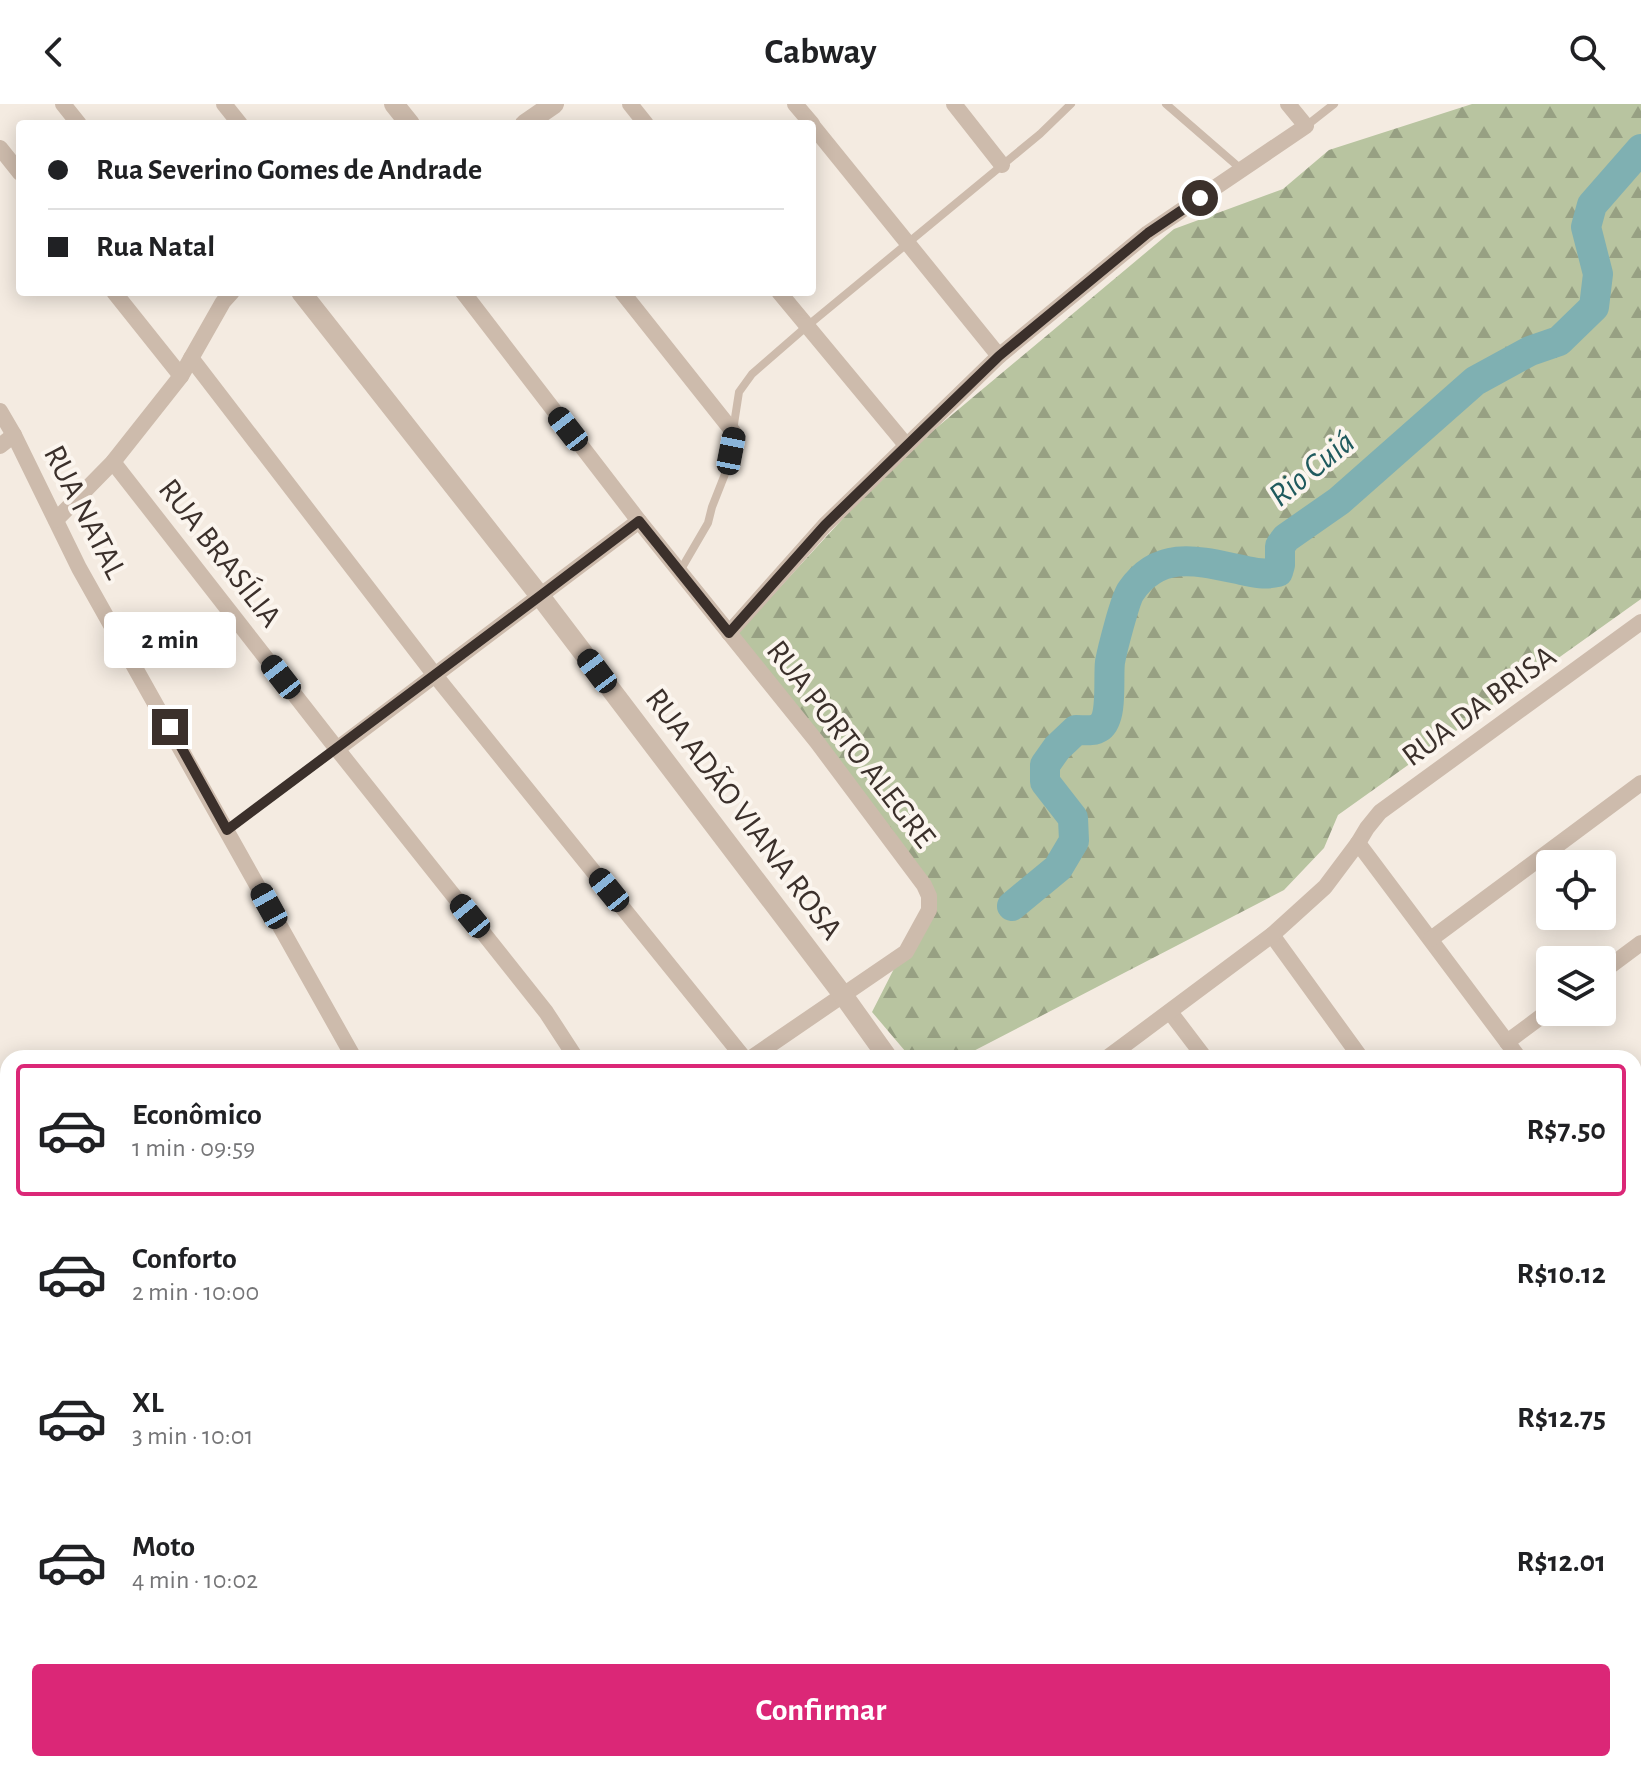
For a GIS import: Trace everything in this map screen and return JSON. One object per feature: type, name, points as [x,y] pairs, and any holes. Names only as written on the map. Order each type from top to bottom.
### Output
[{"type":"street","points":[[63,104],[76,120]]},
{"type":"street","points":[[224,104],[237,120]]},
{"type":"street","points":[[394,104],[407,120]]},
{"type":"street","points":[[531,120],[554,104]]},
{"type":"street","points":[[630,104],[643,120]]},
{"type":"street","points":[[795,104],[809,120]]},
{"type":"street","points":[[954,104],[1002,165]]},
{"type":"street","points":[[729,633],[825,525],[999,356],[1148,233],[1306,126],[1288,104]]},
{"type":"street","points":[[816,129],[999,356]]},
{"type":"street","points":[[0,148],[16,168]]},
{"type":"street","points":[[117,296],[181,376]]},
{"type":"street","points":[[56,520],[113,462],[181,376],[222,296]]},
{"type":"street","name":"RUA ADÃO VIANA ROSA","points":[[304,296],[540,596],[882,1050]]},
{"type":"street","name":"RUA PORTO ALEGRE","points":[[466,296],[639,521],[817,742],[924,885],[929,896],[929,910],[906,952],[843,995]]},
{"type":"street","points":[[625,296],[734,433]]},
{"type":"street","points":[[782,296],[906,445]]},
{"type":"street","points":[[191,358],[434,674],[738,1050]]},
{"type":"street","name":"RUA NATAL","points":[[0,411],[79,568],[350,1050]]},
{"type":"street","points":[[0,446],[14,435]]},
{"type":"street","name":"RUA BRASÍLIA","points":[[113,462],[546,1012],[571,1050]]},
{"type":"street","points":[[337,749],[639,521]]},
{"type":"street","name":"RUA DA BRISA","points":[[1118,1050],[1272,935],[1325,887],[1380,812],[1641,622]]},
{"type":"street","points":[[1431,939],[1641,783]]},
{"type":"street","points":[[1358,843],[1513,1050]]},
{"type":"street","points":[[1272,935],[1355,1050]]},
{"type":"street","points":[[1616,962],[1641,943]]},
{"type":"street","points":[[763,1050],[843,995]]},
{"type":"street","points":[[1170,1012],[1199,1050]]},
{"type":"street","points":[[1507,1042],[1536,1020]]},
{"type":"lane","points":[[679,571],[708,523],[727,469],[739,392],[752,374],[1040,134],[1071,104]]},
{"type":"lane","points":[[1166,104],[1242,170]]},
{"type":"lane","points":[[1306,126],[1334,104]]},
{"type":"lane","points":[[227,830],[337,749]]},
{"type":"green space","points":[[1472,104],[1641,104],[1641,599],[1338,815],[1324,848],[1284,890],[975,1050],[904,1050],[872,1012],[930,898],[736,635],[892,465],[1174,229],[1283,189],[1329,150]]},
{"type":"waterway","name":"Rio Cuiá","points":[[1012,906],[1058,868],[1074,841],[1073,818],[1045,782],[1045,765],[1076,730],[1094,730],[1104,722],[1110,662],[1131,591],[1155,569],[1181,561],[1260,573],[1278,572],[1280,546],[1286,538],[1339,501],[1475,381],[1530,351],[1559,341],[1594,307],[1598,274],[1586,227],[1592,205],[1641,149]]},
{"type":"route","points":[[170,727],[227,830],[639,521],[729,633],[825,525],[999,356],[1148,233],[1200,198]]}]
